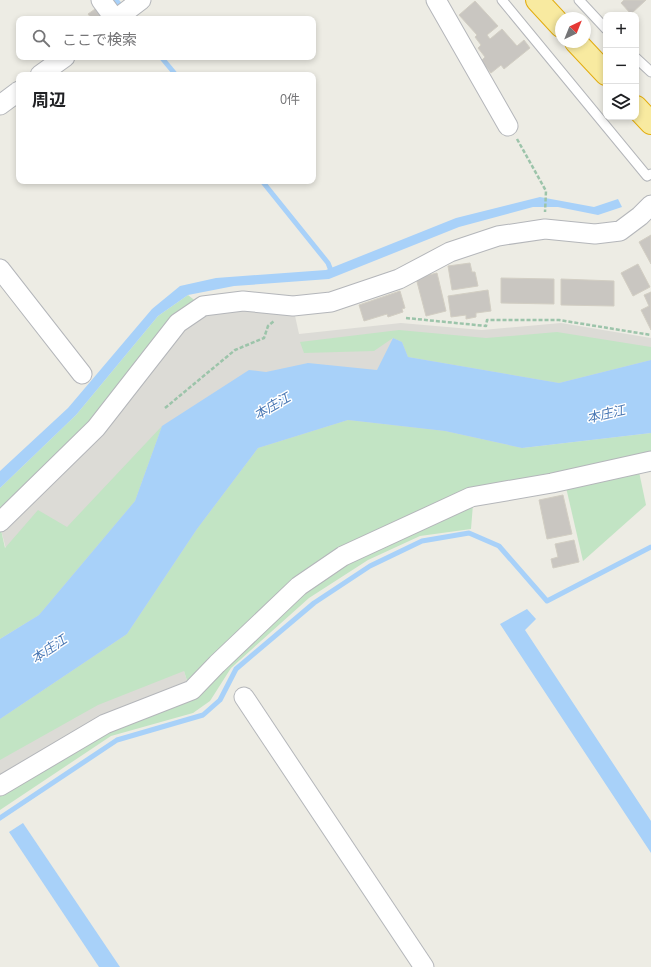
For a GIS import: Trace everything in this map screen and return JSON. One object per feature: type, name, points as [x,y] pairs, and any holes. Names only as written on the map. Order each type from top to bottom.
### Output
[{"type":"highway","points":[[537,0],[555,20]]},
{"type":"highway","points":[[582,48],[603,71]]},
{"type":"highway","points":[[639,109],[651,123]]},
{"type":"street","points":[[101,0],[113,16]]},
{"type":"street","points":[[119,16],[141,0]]},
{"type":"street","points":[[436,0],[508,126]]},
{"type":"street","points":[[44,72],[60,60]]},
{"type":"street","points":[[0,105],[16,93]]},
{"type":"street","points":[[0,522],[96,428],[178,323],[203,306],[243,301],[292,306],[331,302],[400,279],[450,252],[498,236],[545,229],[595,234],[620,231],[640,216],[651,205]]},
{"type":"street","points":[[0,269],[82,374]]},
{"type":"street","points":[[0,786],[105,724],[192,690],[217,664],[299,586],[343,556],[471,496],[552,483],[651,461]]},
{"type":"street","points":[[244,697],[424,967]]},
{"type":"lane","points":[[502,0],[647,176],[651,174]]},
{"type":"lane","points":[[579,0],[603,26]]},
{"type":"lane","points":[[639,61],[651,72]]},
{"type":"path","points":[[508,126],[516,137],[546,191],[545,212]]},
{"type":"path","points":[[165,408],[235,350],[264,338],[268,326],[292,306]]},
{"type":"path","points":[[406,318],[486,326],[486,320],[559,320],[651,335]]},
{"type":"shaded area","points":[[292,302],[299,334],[401,323],[482,330],[561,323],[651,338],[651,433],[522,448],[184,671],[189,687],[0,779],[0,639],[38,615],[6,549],[1,530],[178,334],[208,311]]},
{"type":"green space","points":[[188,295],[208,311],[178,334],[1,530],[5,548],[38,510],[67,527],[162,426],[135,501],[39,615],[0,639],[0,488],[76,415],[158,316]]},
{"type":"green space","points":[[399,330],[486,338],[557,332],[651,347],[651,360],[559,383],[408,357],[402,342],[393,338],[374,351],[304,353],[300,342]]},
{"type":"green space","points":[[348,420],[445,431],[522,448],[651,433],[651,455],[474,492],[471,529],[420,536],[368,560],[309,598],[231,668],[210,701],[193,713],[111,736],[0,810],[0,790],[189,687],[184,671],[98,705],[0,760],[0,719],[127,634],[197,529],[258,448]]},
{"type":"green space","points":[[638,467],[646,505],[583,561],[565,483]]},
{"type":"water","points":[[540,197],[594,207],[618,199],[622,207],[598,215],[558,207],[533,207],[459,227],[329,279],[234,286],[188,295],[158,316],[76,415],[0,488],[0,471],[68,408],[152,309],[180,286],[216,278],[326,270],[456,218]]},
{"type":"water","name":"本庄江","points":[[393,338],[402,342],[408,357],[559,383],[651,360],[651,433],[522,448],[445,431],[348,420],[258,448],[197,529],[127,634],[0,719],[0,639],[39,615],[135,501],[162,426],[249,370],[266,372],[308,363],[377,370]]},
{"type":"water","points":[[527,609],[536,619],[525,630],[651,821],[651,853],[500,624]]},
{"type":"water","points":[[23,823],[120,967],[99,967],[9,832]]},
{"type":"building","points":[[624,0],[646,0],[633,12],[629,12],[621,3]]},
{"type":"building","points":[[475,1],[498,26],[487,35],[490,39],[502,29],[517,46],[524,40],[530,48],[504,69],[501,65],[491,73],[481,61],[485,57],[478,48],[481,45],[475,37],[477,35],[459,15]]},
{"type":"building","points":[[98,7],[104,15],[90,16],[88,14]]},
{"type":"building","points":[[651,235],[651,264],[639,242]]},
{"type":"building","points":[[470,263],[472,272],[475,272],[478,286],[452,290],[448,266]]},
{"type":"building","points":[[638,264],[650,287],[633,296],[621,273]]},
{"type":"building","points":[[437,273],[446,311],[426,316],[416,278]]},
{"type":"building","points":[[501,278],[554,279],[554,304],[501,303]]},
{"type":"building","points":[[561,279],[614,281],[614,306],[561,305]]},
{"type":"building","points":[[488,290],[491,311],[476,313],[476,317],[466,319],[466,315],[451,317],[448,296]]},
{"type":"building","points":[[400,291],[405,308],[402,309],[403,312],[388,317],[387,314],[364,321],[359,305]]},
{"type":"building","points":[[651,292],[651,330],[641,310],[649,306],[644,295]]},
{"type":"building","points":[[563,495],[572,534],[547,539],[539,500]]},
{"type":"building","points":[[574,540],[579,562],[553,568],[551,559],[558,557],[555,544]]},
{"type":"waterway","points":[[116,0],[119,4]]},
{"type":"waterway","points":[[164,60],[174,72]]},
{"type":"waterway","points":[[264,184],[328,263],[332,273]]},
{"type":"waterway","points":[[0,818],[117,740],[203,715],[220,700],[236,669],[314,603],[370,566],[422,541],[469,533],[499,546],[547,601],[651,547]]}]
